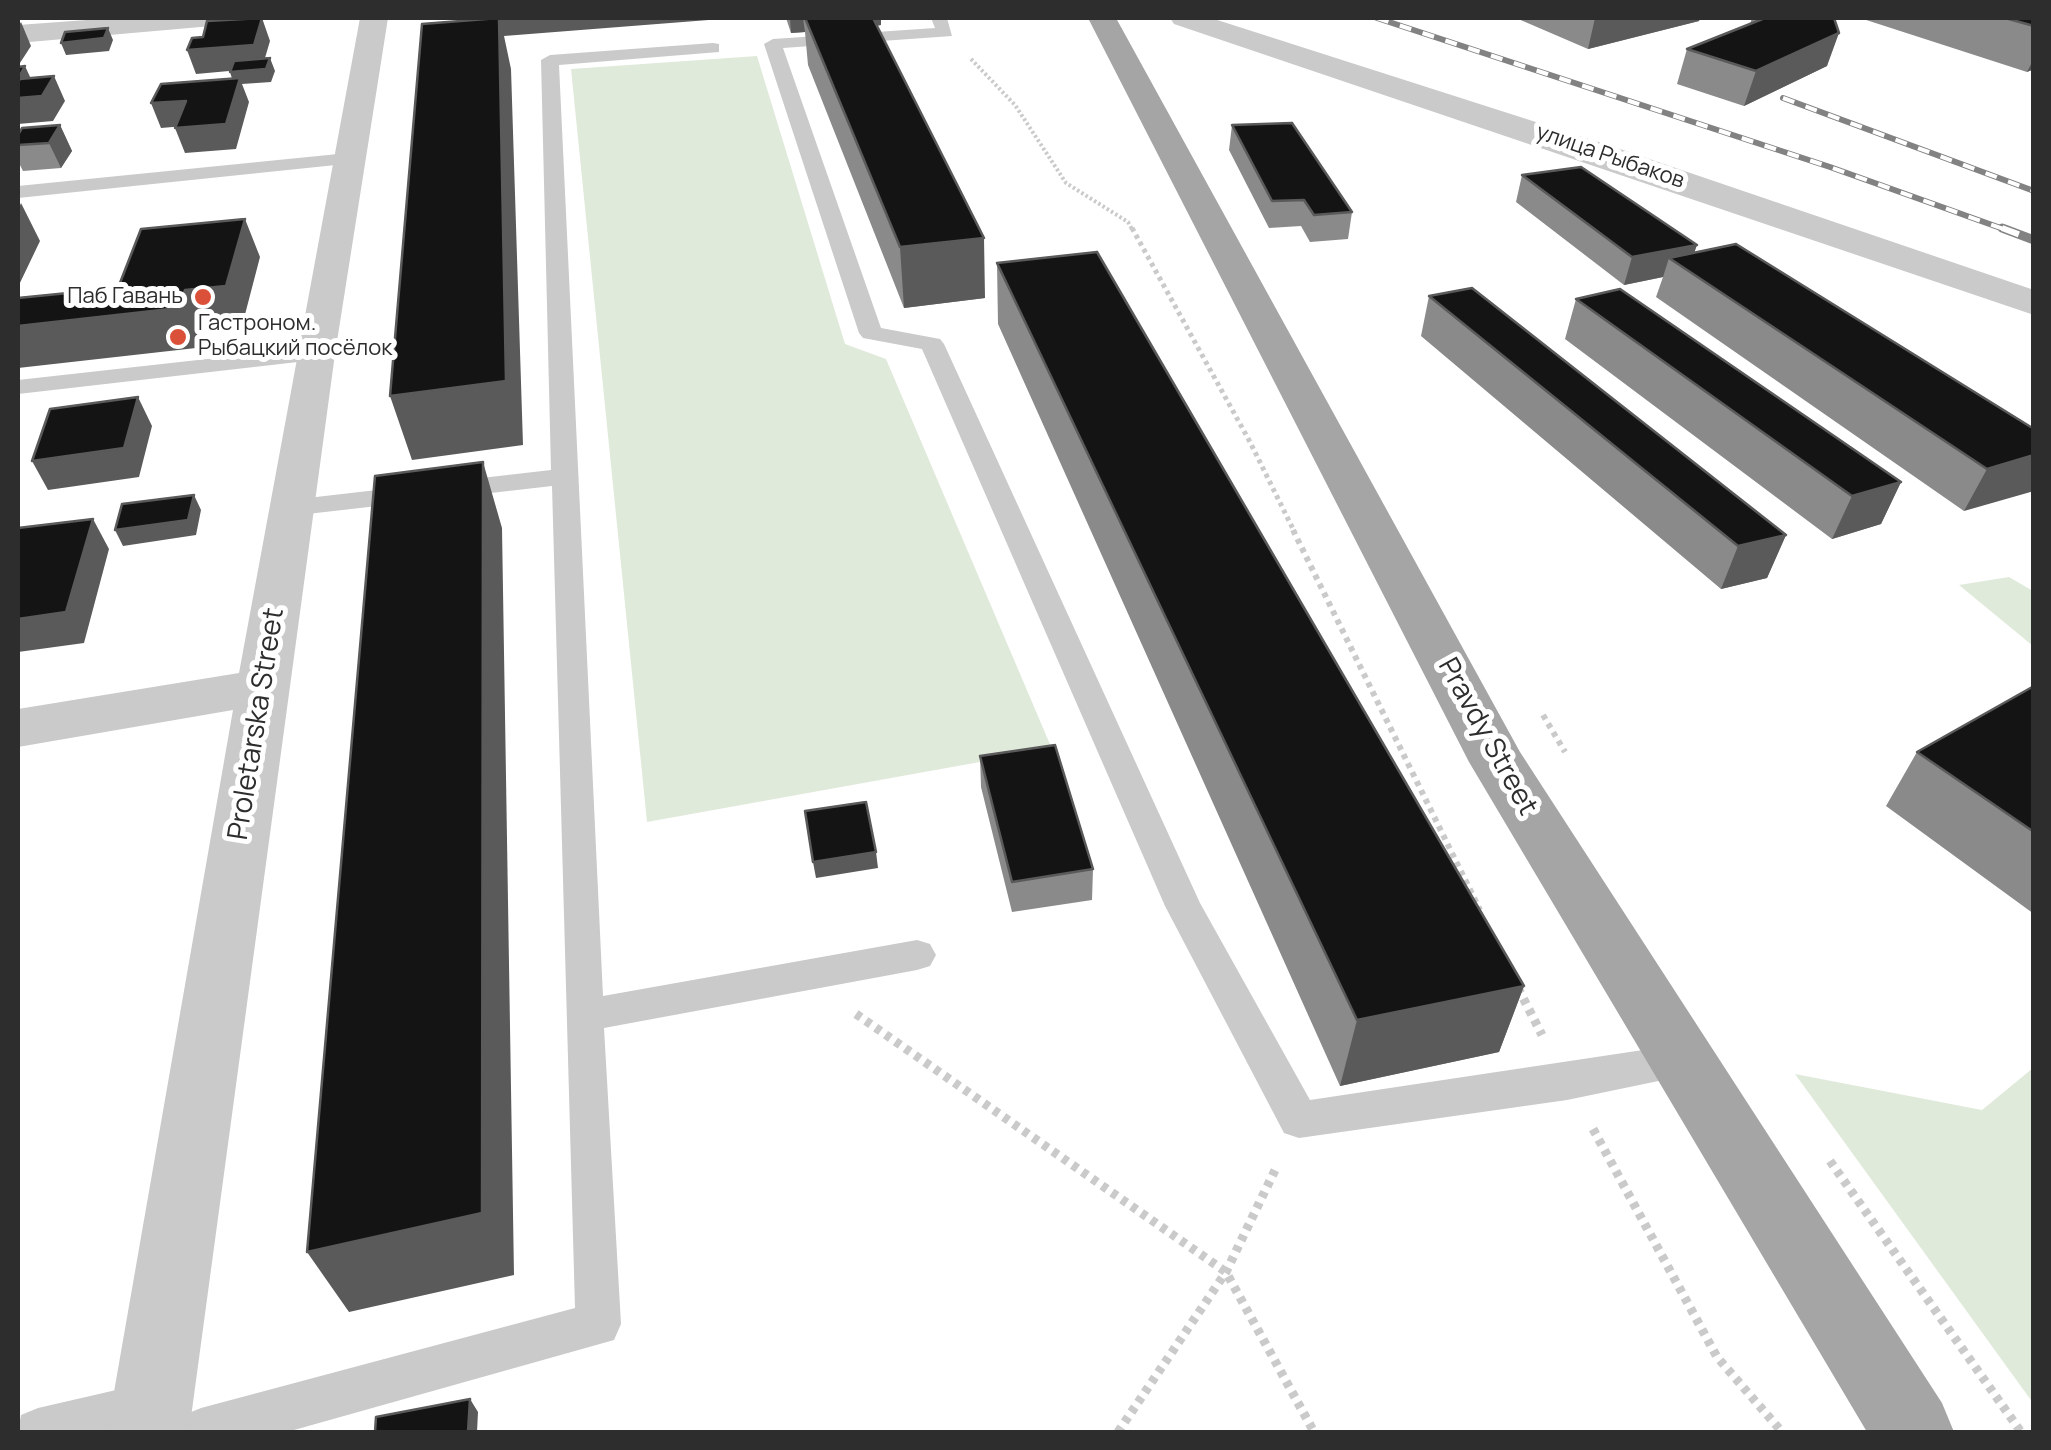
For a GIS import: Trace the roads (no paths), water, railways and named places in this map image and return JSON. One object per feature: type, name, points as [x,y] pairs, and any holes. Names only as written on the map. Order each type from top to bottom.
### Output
[{"type":"main road","name":"Pravdy Street","points":[[1102,18],[1497,762],[1913,1432]]},
{"type":"street","points":[[18,34],[212,18]]},
{"type":"street","name":"Proletarska Street","points":[[150,1419],[290,508],[374,18]]},
{"type":"street","name":"улица Рыбаков","points":[[1184,18],[1605,155],[2034,303]]},
{"type":"street","points":[[18,728],[263,687]]},
{"type":"lane","points":[[942,24],[774,44],[872,333],[932,344],[1183,906],[1299,1120],[1568,1082],[1683,1061]]},
{"type":"lane","points":[[201,1432],[598,1324],[562,477],[550,60],[714,48]]},
{"type":"lane","points":[[18,192],[348,159]]},
{"type":"lane","points":[[18,388],[315,354]]},
{"type":"lane","points":[[290,508],[562,477]]},
{"type":"lane","points":[[584,1016],[917,955]]},
{"type":"lane","points":[[38,1432],[150,1419]]},
{"type":"railway","points":[[1377,18],[1830,167],[2009,231]]},
{"type":"railway","points":[[1783,98],[2034,191]]},
{"type":"railway","points":[[2002,228],[2034,240]]},
{"type":"place","name":"Паб Гавань","points":[[203,297]]},
{"type":"place","name":"Гастроном. Рыбацкий посёлок","points":[[178,337]]}]
